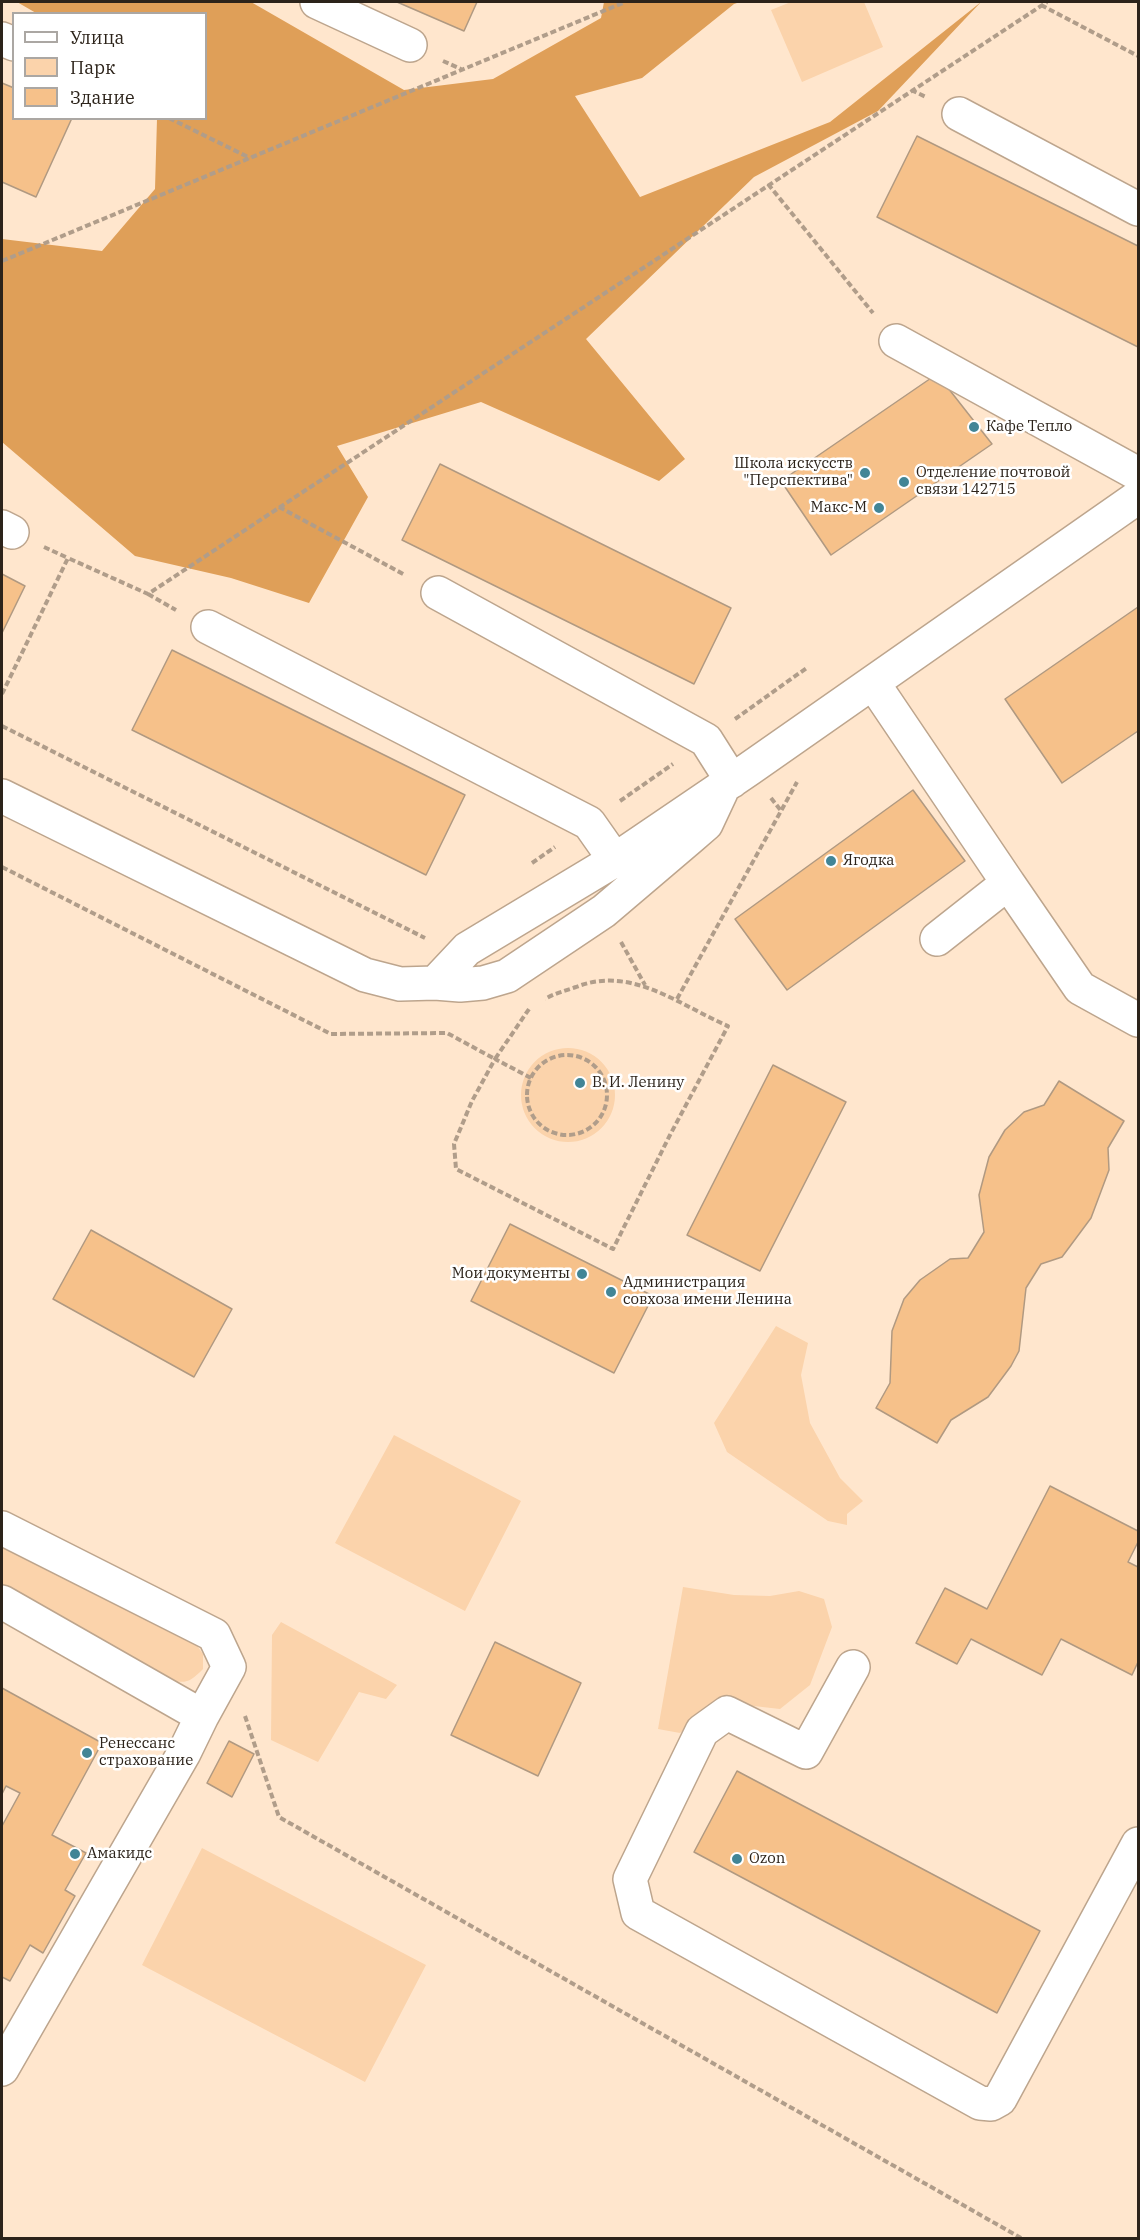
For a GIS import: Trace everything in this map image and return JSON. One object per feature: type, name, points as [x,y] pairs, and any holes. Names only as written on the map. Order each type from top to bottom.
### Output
[{"type":"street","points":[[316,2],[410,45]]},
{"type":"street","points":[[959,114],[1138,209]]},
{"type":"street","points":[[896,341],[1138,474]]},
{"type":"street","points":[[435,982],[467,949],[615,860],[685,826],[706,824],[728,784],[1138,496]]},
{"type":"street","points":[[438,593],[705,740],[728,784]]},
{"type":"street","points":[[208,627],[589,823],[615,860]]},
{"type":"street","points":[[873,683],[1080,988],[1138,1020]]},
{"type":"street","points":[[2,796],[365,975],[400,984],[435,982],[460,985],[483,983],[507,976],[604,911],[685,826]]},
{"type":"street","points":[[937,939],[1008,883]]},
{"type":"street","points":[[492,935],[484,948],[482,957],[486,966],[507,976]]},
{"type":"street","points":[[2,1528],[214,1635],[228,1667],[184,1753],[2,2069]]},
{"type":"street","points":[[2,1602],[202,1716]]},
{"type":"street","points":[[853,1667],[806,1752],[727,1713],[702,1731],[630,1879],[638,1913],[980,2103],[991,2104],[1000,2099],[1138,1844]]},
{"type":"path","points":[[2,261],[625,2]]},
{"type":"path","points":[[2,694],[68,558],[148,594],[768,183],[1047,2]]},
{"type":"path","points":[[1041,5],[1138,56]]},
{"type":"path","points":[[173,120],[251,158]]},
{"type":"path","points":[[768,183],[896,341]]},
{"type":"path","points":[[279,507],[438,593]]},
{"type":"path","points":[[2,726],[424,938]]},
{"type":"path","points":[[2,867],[331,1034],[447,1033],[531,1078]]},
{"type":"path","points":[[613,981],[646,986],[677,999],[728,1026],[669,1135],[613,1249],[456,1169],[454,1144],[472,1101],[495,1059],[529,1008],[551,995],[585,982],[613,981]]},
{"type":"path","points":[[564,1054],[591,1061],[601,1071],[607,1084],[608,1098],[604,1112],[597,1124],[585,1132],[571,1136],[557,1134],[544,1128],[534,1118],[528,1106],[527,1092],[531,1078],[538,1066],[550,1058],[564,1054]]},
{"type":"path","points":[[228,1667],[279,1817],[1021,2238]]},
{"type":"green space","points":[[791,2],[864,2],[883,47],[802,82],[771,10]]},
{"type":"green space","points":[[568,1048],[586,1051],[601,1062],[612,1077],[615,1095],[612,1113],[601,1128],[586,1139],[568,1142],[550,1139],[535,1128],[524,1113],[521,1095],[524,1077],[535,1062],[550,1051]]},
{"type":"green space","points":[[776,1326],[808,1343],[801,1375],[810,1423],[840,1478],[863,1501],[847,1514],[847,1525],[828,1521],[727,1452],[714,1423]]},
{"type":"green space","points":[[394,1435],[521,1501],[465,1611],[335,1543]]},
{"type":"green space","points":[[2,1541],[193,1640],[203,1654],[203,1669],[188,1681],[168,1680],[2,1585]]},
{"type":"green space","points":[[683,1587],[734,1595],[770,1596],[799,1591],[824,1599],[832,1627],[810,1685],[780,1709],[745,1705],[709,1710],[680,1733],[658,1729]]},
{"type":"green space","points":[[281,1622],[397,1685],[386,1699],[359,1692],[318,1762],[271,1740],[272,1635]]},
{"type":"green space","points":[[202,1848],[426,1965],[365,2082],[142,1965]]},
{"type":"shaded area","points":[[17,2],[251,2],[404,90],[493,79],[601,18],[604,2],[740,2],[734,4],[642,78],[575,96],[640,197],[830,122],[981,2],[878,111],[754,177],[586,339],[685,459],[659,481],[481,402],[337,446],[368,497],[309,603],[231,578],[135,556],[2,442],[2,239],[102,251],[155,189],[157,120],[207,120],[207,12],[34,12]]},
{"type":"building","points":[[397,2],[477,2],[464,31]]},
{"type":"building","points":[[2,83],[12,87],[12,120],[71,120],[36,197],[2,182]]},
{"type":"building","points":[[917,136],[1138,246],[1138,347],[877,217]]},
{"type":"building","points":[[937,374],[992,444],[831,555],[781,481]]},
{"type":"building","points":[[440,464],[731,608],[694,684],[402,540]]},
{"type":"building","points":[[2,574],[25,586],[2,633]]},
{"type":"building","points":[[1138,607],[1138,731],[1062,783],[1005,699]]},
{"type":"building","points":[[172,650],[465,795],[426,875],[132,730]]},
{"type":"building","points":[[913,790],[965,861],[787,990],[735,919]]},
{"type":"building","points":[[773,1065],[846,1102],[760,1271],[687,1235]]},
{"type":"building","points":[[1059,1081],[1124,1121],[1108,1148],[1109,1170],[1091,1218],[1062,1257],[1041,1264],[1026,1288],[1019,1351],[1011,1366],[988,1397],[951,1420],[937,1443],[876,1408],[890,1383],[892,1331],[904,1299],[920,1280],[950,1259],[968,1258],[984,1232],[979,1195],[989,1157],[1005,1130],[1024,1112],[1044,1105]]},
{"type":"building","points":[[510,1224],[653,1296],[614,1373],[471,1301]]},
{"type":"building","points":[[91,1230],[232,1309],[194,1377],[53,1299]]},
{"type":"building","points":[[1050,1486],[1138,1531],[1138,1542],[1128,1562],[1138,1567],[1138,1662],[1132,1675],[1061,1639],[1042,1675],[971,1639],[957,1664],[916,1643],[945,1588],[987,1609]]},
{"type":"building","points":[[495,1642],[581,1683],[538,1776],[451,1735]]},
{"type":"building","points":[[2,1688],[102,1743],[52,1835],[86,1853],[65,1890],[75,1896],[43,1953],[30,1945],[10,1981],[2,1977],[2,1826],[20,1793],[6,1786],[2,1794]]},
{"type":"building","points":[[229,1741],[254,1754],[232,1797],[207,1783]]},
{"type":"building","points":[[737,1771],[1040,1931],[997,2013],[694,1852]]},
{"type":"place","name":"Кафе Тепло","points":[[974,427]]},
{"type":"place","name":"Школа искусств \"Перспектива\"","points":[[865,473]]},
{"type":"place","name":"Отделение почтовой связи 142715","points":[[904,482]]},
{"type":"place","name":"Макс-М","points":[[879,508]]},
{"type":"place","name":"Ягодка","points":[[831,861]]},
{"type":"place","name":"В. И. Ленину","points":[[580,1083]]},
{"type":"place","name":"Мои документы","points":[[582,1274]]},
{"type":"place","name":"Администрация совхоза имени Ленина","points":[[611,1292]]},
{"type":"place","name":"Ренессанс страхование","points":[[87,1753]]},
{"type":"place","name":"Амакидс","points":[[75,1854]]},
{"type":"place","name":"Ozon","points":[[737,1859]]}]
